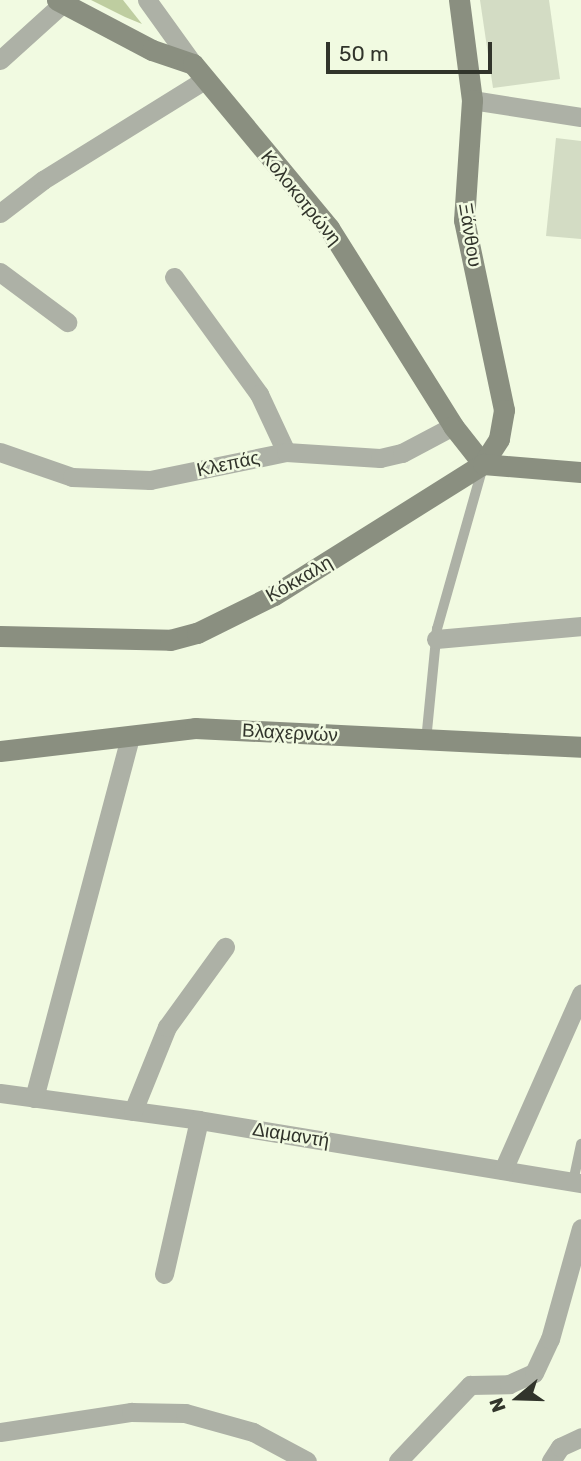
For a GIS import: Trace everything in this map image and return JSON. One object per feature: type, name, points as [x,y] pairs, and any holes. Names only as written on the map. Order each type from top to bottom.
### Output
[{"type":"street","points":[[147,0],[198,72]]},
{"type":"street","name":"Ξάνθου","points":[[459,0],[472,100],[464,219],[504,410],[499,439],[483,464]]},
{"type":"street","points":[[0,60],[60,2],[198,72]]},
{"type":"street","points":[[0,214],[43,180],[198,72]]},
{"type":"street","name":"Κολοκοτρώνη","points":[[198,72],[329,229],[453,426],[483,464]]},
{"type":"street","points":[[472,100],[581,117]]},
{"type":"street","points":[[0,272],[67,322]]},
{"type":"street","points":[[173,277],[259,394],[286,453]]},
{"type":"street","name":"Κλεπάς","points":[[0,452],[72,477],[136,480],[286,453],[380,458],[402,453],[453,426]]},
{"type":"street","points":[[483,464],[581,472]]},
{"type":"street","name":"Κόκκαλη","points":[[0,636],[149,643],[197,633],[294,583],[483,464]]},
{"type":"street","points":[[436,639],[581,626]]},
{"type":"street","name":"Βλαχερνών","points":[[0,751],[195,728],[581,747]]},
{"type":"street","points":[[34,1097],[130,736]]},
{"type":"street","points":[[133,1111],[167,1027],[225,947]]},
{"type":"street","points":[[503,1170],[581,994]]},
{"type":"street","name":"Διαμαντή","points":[[0,1093],[199,1120],[577,1182]]},
{"type":"street","points":[[164,1274],[199,1120]]},
{"type":"street","points":[[398,1461],[470,1385],[509,1384],[534,1373],[550,1339],[581,1228]]},
{"type":"street","points":[[0,1432],[131,1412],[185,1413],[232,1424],[307,1461]]},
{"type":"street","points":[[551,1461],[560,1447],[581,1437]]},
{"type":"lane","points":[[426,741],[436,639],[480,490],[483,464]]},
{"type":"lane","points":[[577,1182],[581,1144]]},
{"type":"green space","points":[[91,0],[123,0],[142,24],[125,17]]},
{"type":"building","points":[[480,0],[549,0],[560,79],[493,88]]},
{"type":"building","points":[[556,138],[581,141],[581,239],[546,236]]}]
